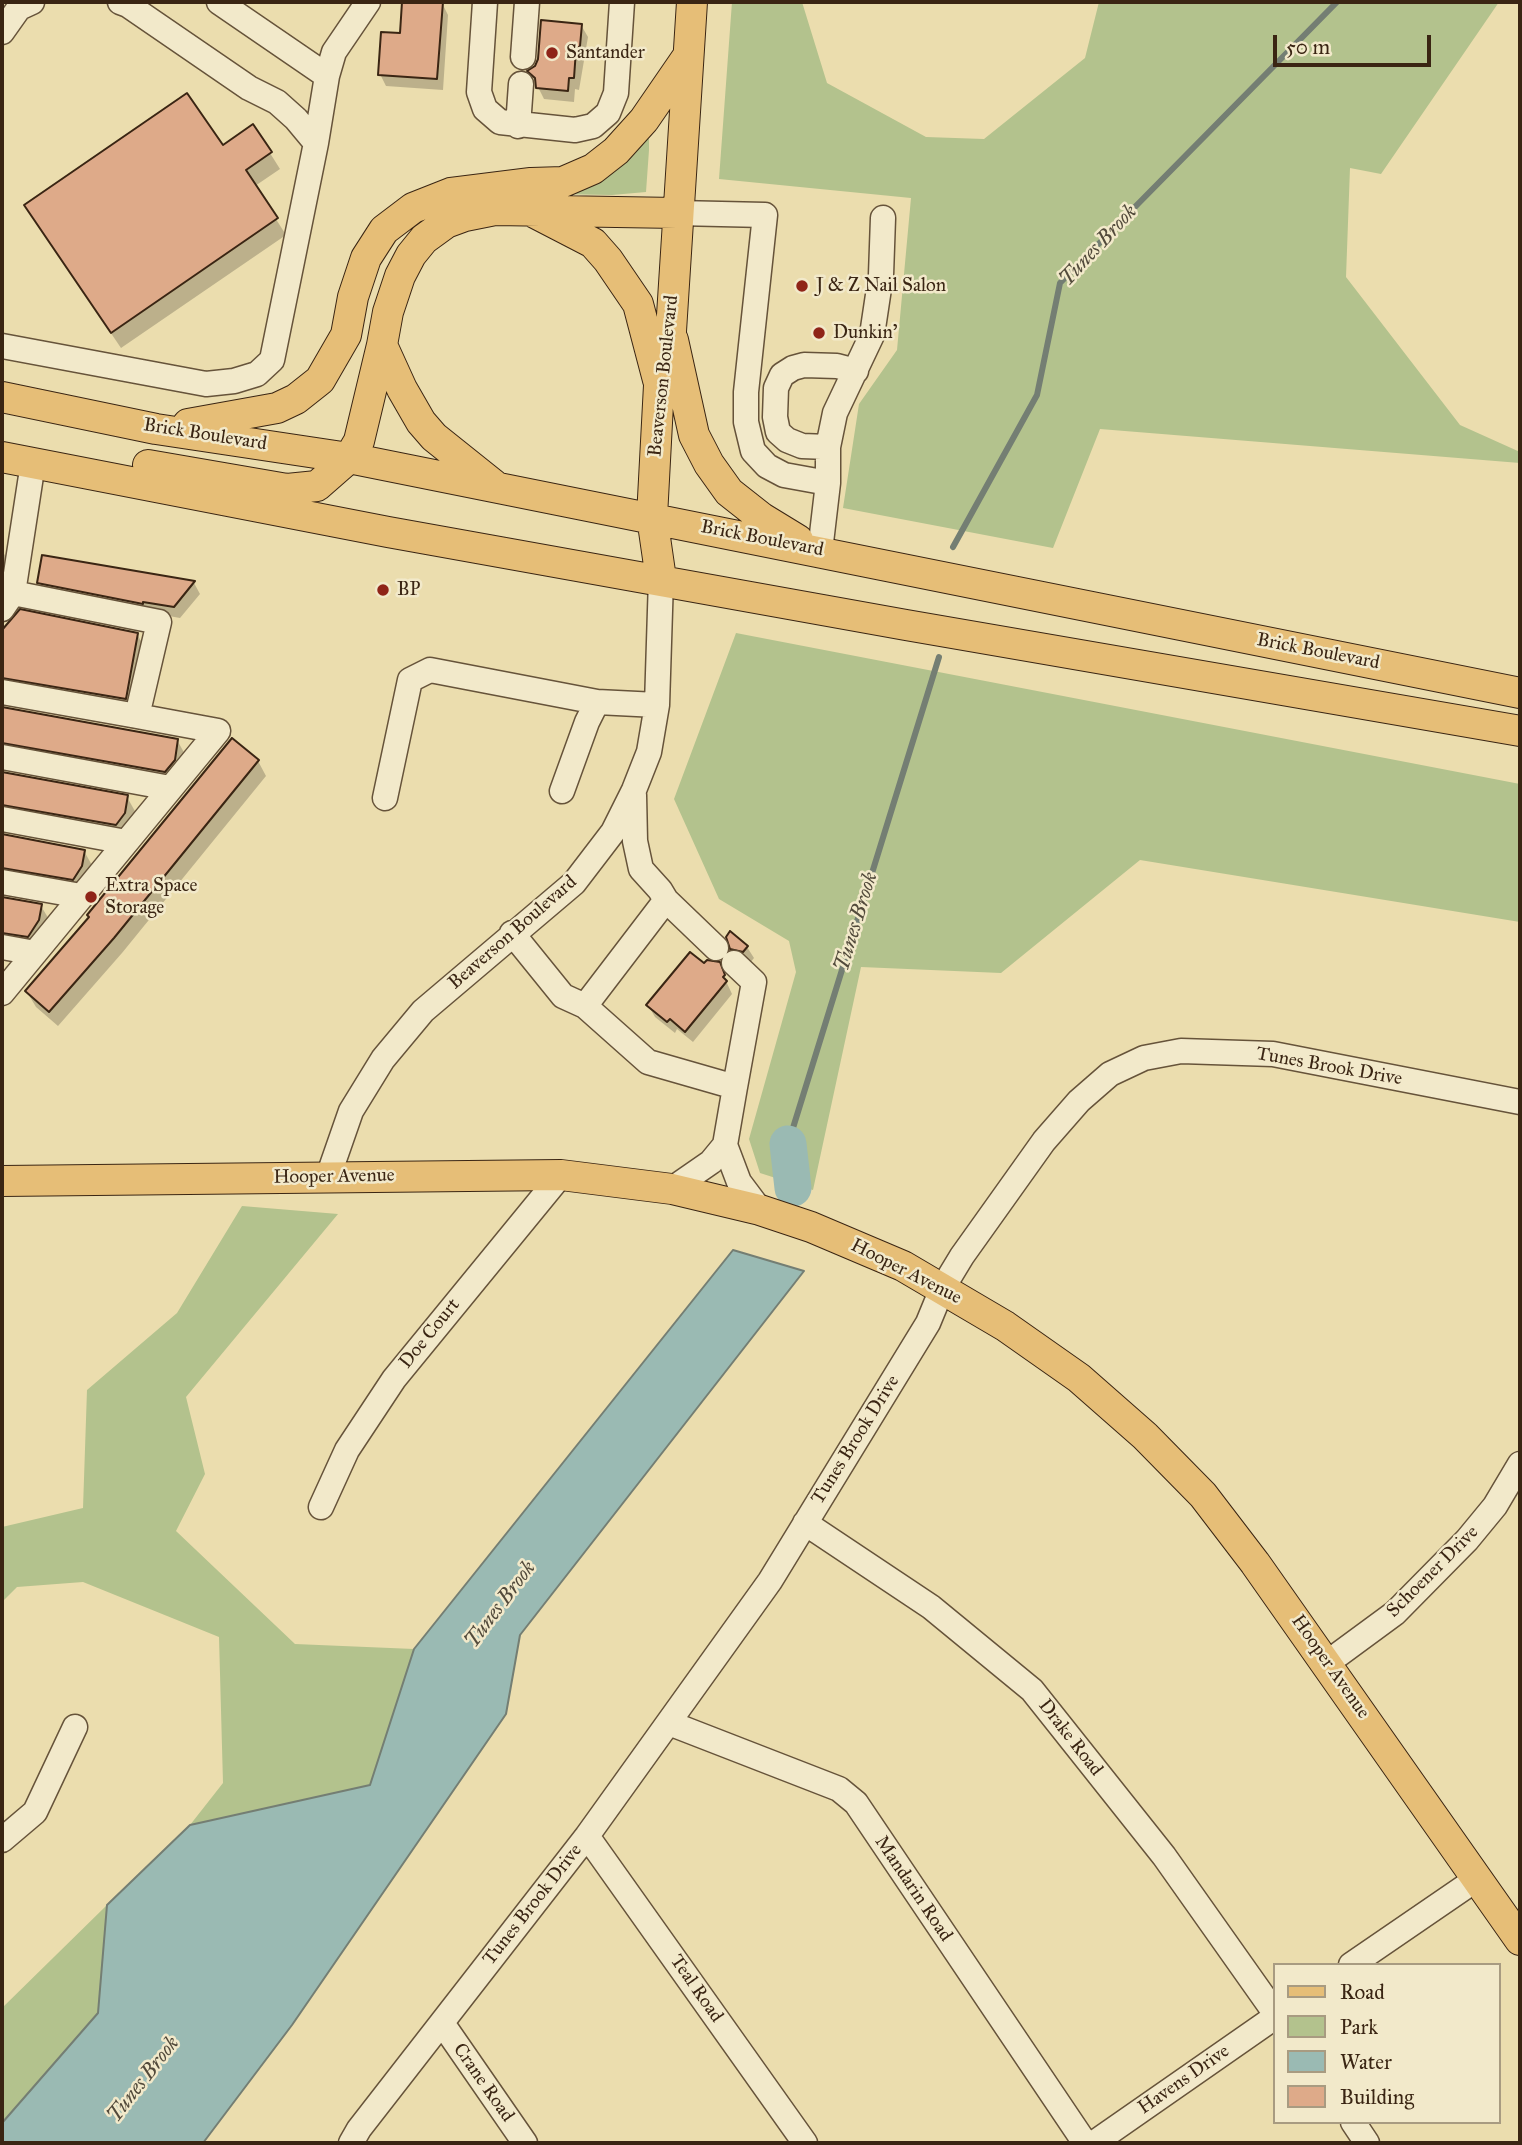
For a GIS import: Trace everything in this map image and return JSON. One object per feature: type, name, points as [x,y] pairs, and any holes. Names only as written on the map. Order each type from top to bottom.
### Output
[{"type":"main road","name":"Beaverson Boulevard","points":[[661,579],[652,517],[659,385],[671,331],[692,2]]},
{"type":"main road","points":[[156,429],[277,408],[296,399],[320,380],[346,335],[353,297],[366,258],[384,230],[413,208],[450,193],[531,183],[563,182],[593,169],[616,150],[644,120],[688,56]]},
{"type":"main road","points":[[2,445],[95,456],[288,489],[317,486],[349,458],[359,441],[388,312],[400,276],[411,255],[424,239],[446,223],[464,216],[495,211],[677,213]]},
{"type":"main road","points":[[531,211],[593,243],[608,260],[638,304],[659,385]]},
{"type":"main road","points":[[671,331],[694,435],[709,464],[729,492],[762,518],[818,551]]},
{"type":"main road","points":[[382,345],[421,422],[434,437],[499,490]]},
{"type":"main road","name":"Brick Boulevard","points":[[2,397],[156,429],[349,458],[499,490],[652,517],[1520,693]]},
{"type":"main road","points":[[2,457],[401,534],[1520,731]]},
{"type":"main road","name":"Hooper Avenue","points":[[2,1181],[561,1175],[672,1189],[760,1210],[811,1227],[903,1266],[1005,1326],[1079,1378],[1145,1436],[1203,1495],[1327,1663],[1520,1940]]},
{"type":"street","points":[[2,32],[19,8],[32,2]]},
{"type":"street","points":[[120,2],[249,88],[277,102],[316,143]]},
{"type":"street","points":[[219,2],[327,76]]},
{"type":"street","points":[[2,346],[206,384],[234,381],[257,374],[272,359],[327,76],[334,52],[368,2]]},
{"type":"street","points":[[485,2],[479,92],[485,109],[500,122],[575,130],[593,126],[608,113],[616,93],[622,2]]},
{"type":"street","points":[[523,57],[527,2]]},
{"type":"street","points":[[518,126],[521,84]]},
{"type":"street","points":[[677,213],[765,215],[746,422],[753,451],[767,466],[784,475],[828,483]]},
{"type":"street","points":[[818,551],[828,483],[828,447],[835,413],[872,335],[883,219]]},
{"type":"street","points":[[828,447],[802,446],[778,432],[775,417],[776,388],[782,375],[793,368],[821,365],[856,371]]},
{"type":"street","points":[[746,402],[775,402]]},
{"type":"street","points":[[33,463],[7,601],[159,622],[137,716]]},
{"type":"street","name":"Beaverson Boulevard","points":[[328,1177],[351,1111],[383,1059],[423,1011],[574,883],[613,832],[649,752],[657,705],[661,579]]},
{"type":"street","points":[[385,798],[410,680],[430,670],[597,702],[657,705]]},
{"type":"street","points":[[2,692],[218,730],[2,993]]},
{"type":"street","points":[[562,791],[597,702]]},
{"type":"street","points":[[2,757],[170,789]]},
{"type":"street","points":[[634,790],[635,841],[641,869],[666,900],[754,982],[725,1145],[739,1182],[760,1210]]},
{"type":"street","points":[[2,819],[126,842]]},
{"type":"street","points":[[2,882],[81,896]]},
{"type":"street","points":[[585,1006],[666,900]]},
{"type":"street","points":[[512,933],[562,996],[585,1006],[648,1062],[734,1087]]},
{"type":"street","points":[[2,947],[35,953]]},
{"type":"street","name":"Tunes Brook Drive","points":[[351,2143],[359,2129],[587,1836],[769,1581],[928,1323],[942,1289],[962,1256],[1037,1152],[1079,1101],[1110,1074],[1144,1058],[1181,1051],[1273,1054],[1520,1102]]},
{"type":"street","points":[[672,1189],[711,1161],[725,1145]]},
{"type":"street","name":"Doe Court","points":[[321,1507],[347,1450],[394,1379],[561,1175]]},
{"type":"street","name":"Schoener Drive","points":[[1327,1663],[1395,1613],[1468,1541],[1495,1506],[1520,1464]]},
{"type":"street","name":"Drake Road","points":[[805,1522],[931,1606],[1032,1689],[1164,1856],[1274,2014]]},
{"type":"street","name":"Mandarin Road","points":[[669,1723],[839,1789],[856,1803],[1085,2143]]},
{"type":"street","points":[[2,1840],[35,1812],[75,1727]]},
{"type":"street","name":"Teal Road","points":[[587,1836],[805,2143]]},
{"type":"street","points":[[1354,1963],[1478,1878]]},
{"type":"street","name":"Havens Drive","points":[[1094,2143],[1274,2016]]},
{"type":"street","name":"Crane Road","points":[[442,2023],[525,2143]]},
{"type":"street","points":[[1354,2124],[1367,2143]]},
{"type":"green space","points":[[732,2],[802,2],[827,83],[926,137],[984,139],[1085,58],[1099,2],[1499,2],[1381,174],[1350,168],[1346,277],[1460,425],[1520,452],[1520,463],[1100,429],[1053,548],[843,508],[859,404],[897,350],[911,198],[719,179]]},
{"type":"green space","points":[[645,137],[649,139],[646,192],[612,195],[554,194]]},
{"type":"green space","points":[[736,633],[1520,784],[1520,922],[1140,860],[1001,973],[861,967],[813,1190],[760,1173],[749,1139],[796,972],[789,941],[719,899],[674,799]]},
{"type":"green space","points":[[242,1206],[338,1214],[186,1397],[205,1474],[176,1531],[295,1644],[414,1649],[370,1785],[190,1825],[223,1783],[219,1637],[83,1582],[17,1587],[2,1602],[2,1527],[83,1508],[87,1390],[177,1313]]},
{"type":"green space","points":[[107,1905],[98,2013],[2,2123],[2,2008]]},
{"type":"water","points":[[733,1250],[804,1271],[520,1635],[506,1714],[292,2025],[203,2143],[2,2143],[2,2123],[98,2013],[107,1905],[190,1825],[370,1785],[414,1649]]},
{"type":"building","points":[[402,2],[443,2],[437,79],[378,75],[381,32],[400,33]]},
{"type":"building","name":"Santander","points":[[541,20],[582,24],[580,46],[576,50],[574,78],[569,78],[568,91],[536,88],[535,78],[527,71],[535,66],[538,59]]},
{"type":"building","points":[[187,93],[223,145],[253,124],[272,152],[246,170],[278,218],[111,333],[24,205]]},
{"type":"building","points":[[42,555],[195,581],[174,607],[143,604],[37,583]]},
{"type":"building","points":[[20,609],[138,633],[126,699],[2,678],[2,630]]},
{"type":"building","points":[[2,707],[178,739],[175,760],[165,772],[2,743]]},
{"type":"building","points":[[232,738],[259,760],[114,938],[49,1012],[25,991],[89,917],[87,915]]},
{"type":"building","points":[[2,772],[128,795],[125,813],[116,825],[2,805]]},
{"type":"building","points":[[2,834],[85,850],[82,866],[73,880],[2,868]]},
{"type":"building","points":[[2,897],[42,904],[39,920],[28,937],[2,933]]},
{"type":"building","points":[[730,931],[748,946],[743,952],[730,949],[726,937]]},
{"type":"building","points":[[690,952],[704,963],[707,960],[720,962],[725,975],[723,977],[727,981],[685,1032],[670,1019],[667,1022],[646,1005]]},
{"type":"waterway","name":"Tunes Brook","points":[[953,547],[1037,395],[1060,283],[1337,2]]},
{"type":"waterway","name":"Tunes Brook","points":[[788,1144],[939,657]]},
{"type":"waterway","name":"Tunes Brook","points":[[788,1144],[793,1188]]},
{"type":"place","name":"Santander","points":[[552,53]]},
{"type":"place","name":"J & Z Nail Salon","points":[[802,286]]},
{"type":"place","name":"Dunkin'","points":[[819,333]]},
{"type":"place","name":"BP","points":[[383,590]]},
{"type":"place","name":"Extra Space Storage","points":[[91,897]]}]
